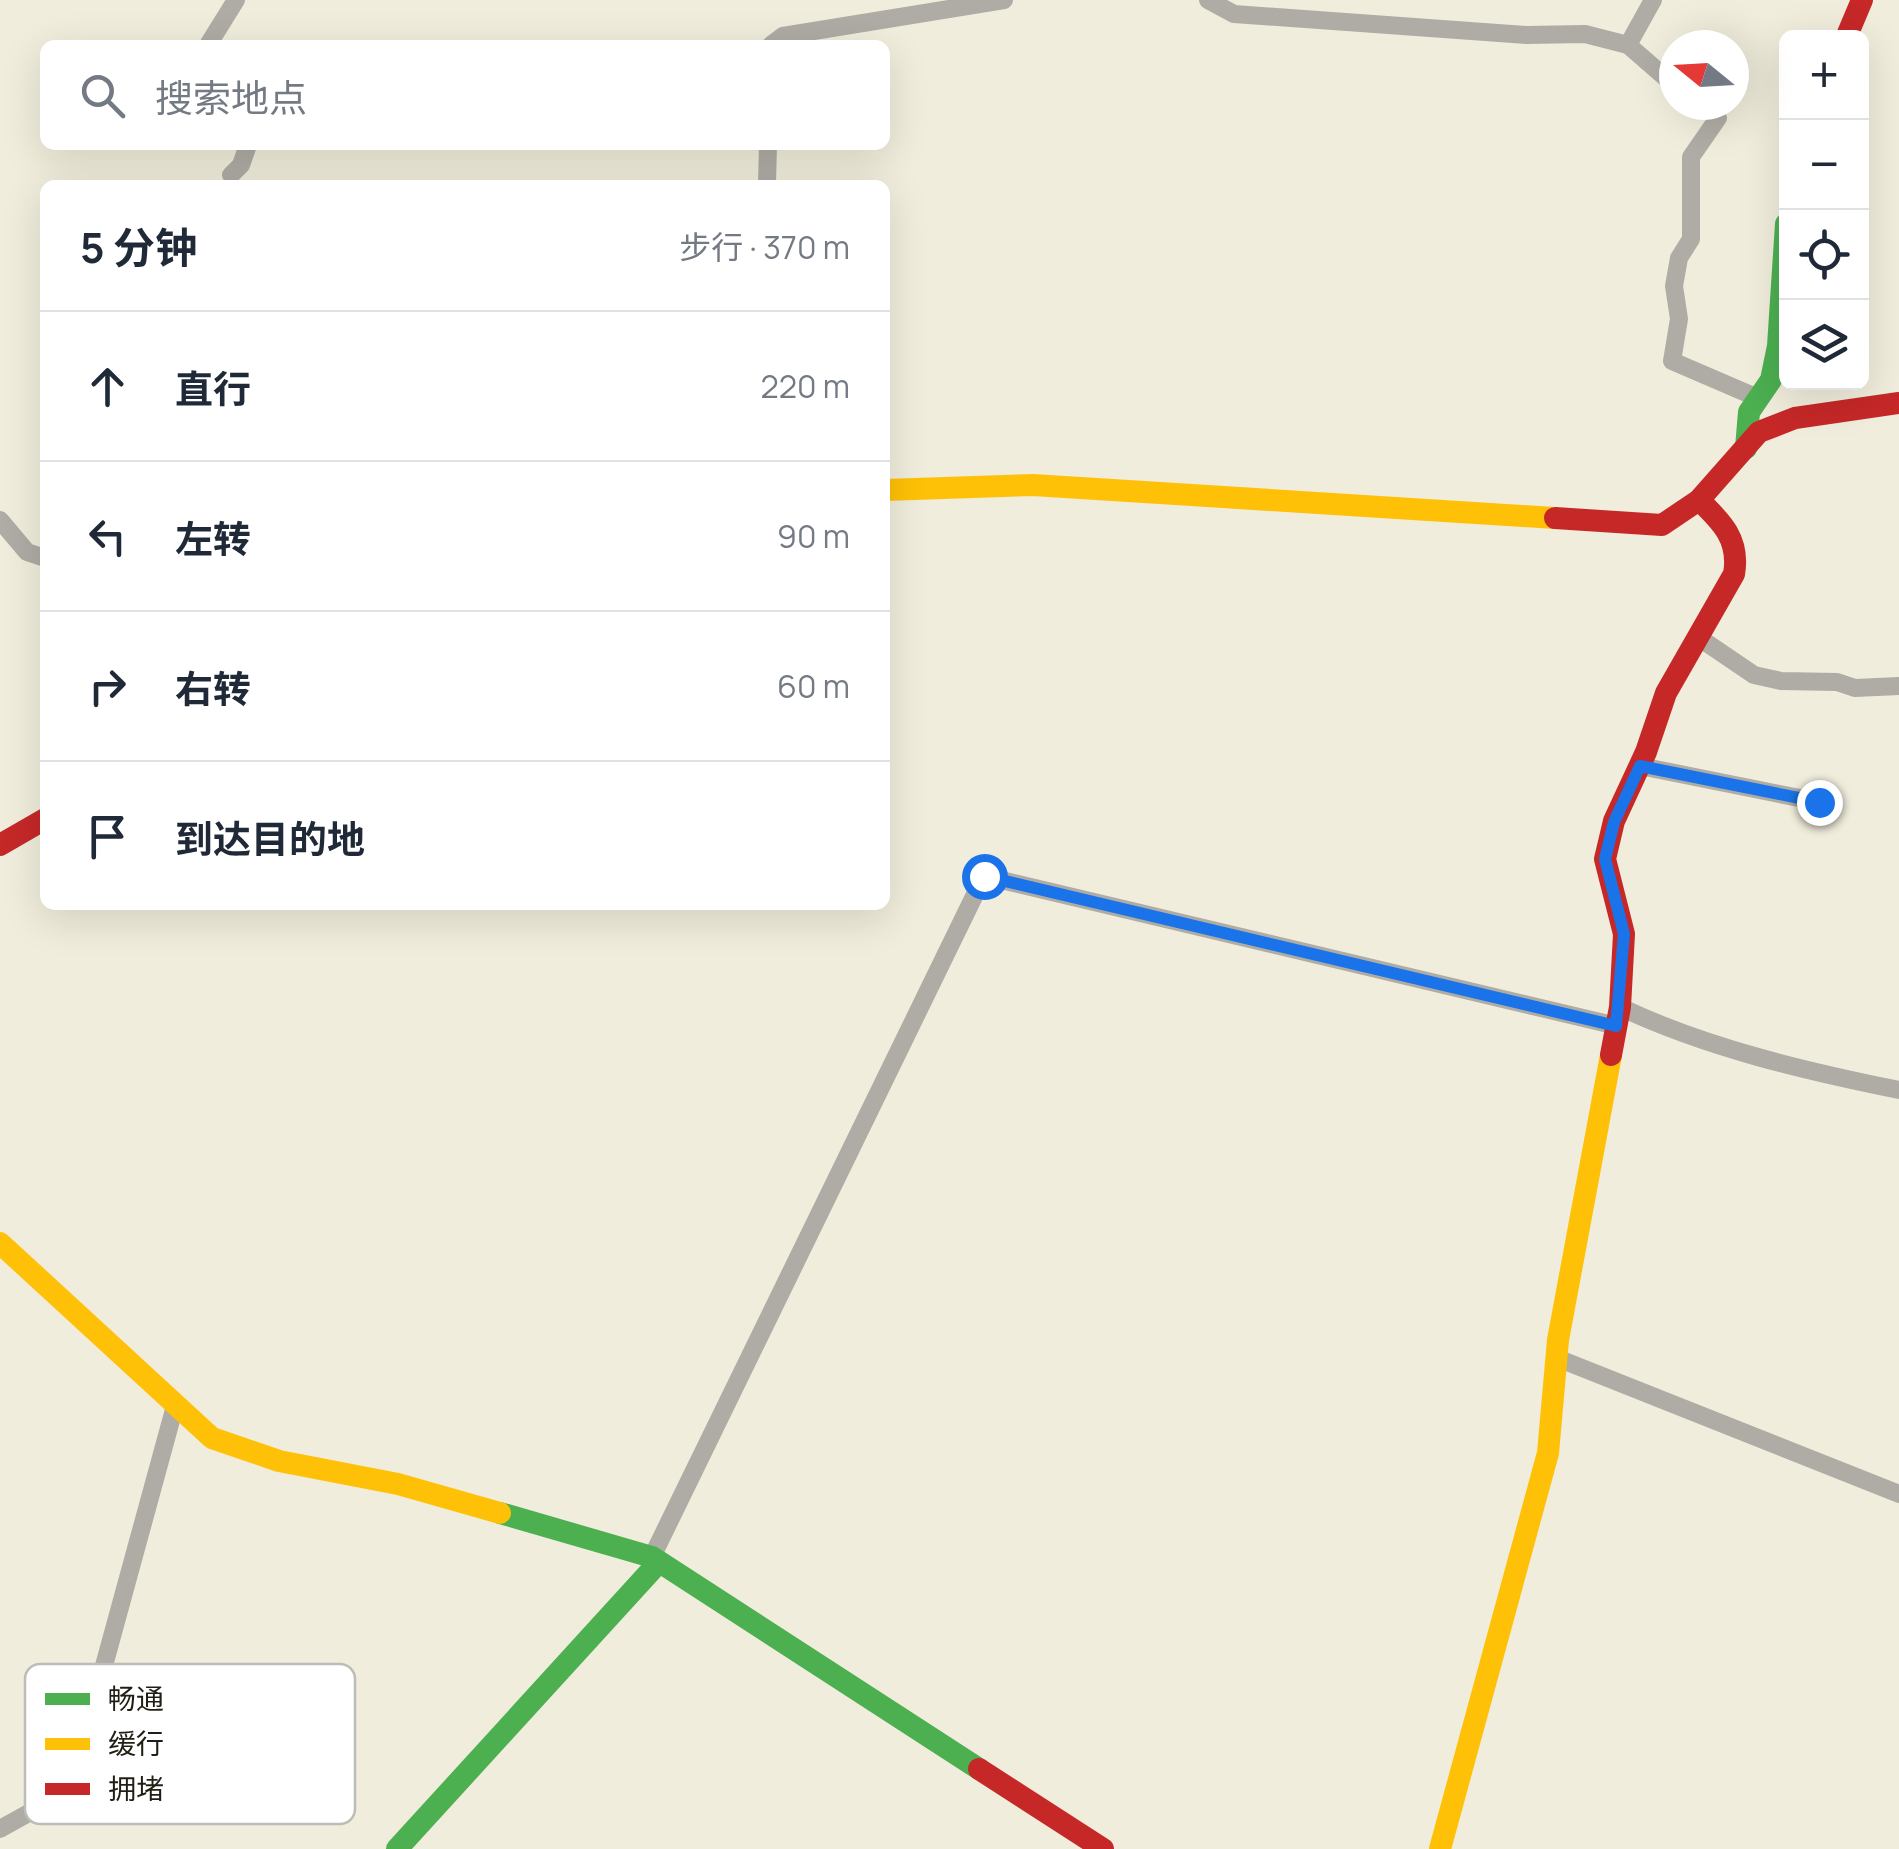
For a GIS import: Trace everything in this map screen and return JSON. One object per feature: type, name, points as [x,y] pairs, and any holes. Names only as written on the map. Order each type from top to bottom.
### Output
[{"type":"street","points":[[211,40],[236,0]]},
{"type":"street","points":[[778,40],[783,36],[1004,0]]},
{"type":"street","points":[[1208,0],[1234,14],[1527,35],[1586,34],[1628,45],[1659,72]]},
{"type":"street","points":[[1628,45],[1654,0]]},
{"type":"street","points":[[1849,30],[1862,0]]},
{"type":"street","points":[[1717,120],[1691,157],[1691,239],[1679,258],[1674,286],[1680,319],[1672,361],[1758,398]]},
{"type":"street","points":[[231,174],[241,165],[246,150]]},
{"type":"street","points":[[767,180],[768,150]]},
{"type":"street","points":[[1746,452],[1748,412],[1771,380],[1781,300]]},
{"type":"street","points":[[890,490],[1033,485],[1662,525],[1698,500],[1746,452],[1759,432],[1794,418],[1899,403]]},
{"type":"street","points":[[1440,1849],[1548,1453],[1557,1358],[1618,1016],[1624,934],[1605,859],[1614,822],[1640,766],[1666,693],[1739,558],[1733,534],[1698,500]]},
{"type":"street","points":[[1,523],[27,552],[40,556]]},
{"type":"street","points":[[1698,637],[1754,675],[1855,688],[1899,686]]},
{"type":"street","points":[[1640,766],[1819,802]]},
{"type":"street","points":[[0,844],[40,821]]},
{"type":"street","points":[[396,1849],[655,1560],[984,876],[1618,1016],[1753,1055],[1899,1090]]},
{"type":"street","points":[[0,1243],[212,1438],[280,1461],[398,1484],[655,1560],[1102,1849]]},
{"type":"street","points":[[1557,1358],[1899,1494]]},
{"type":"street","points":[[104,1664],[175,1406]]},
{"type":"street","points":[[0,1829],[25,1815]]},
{"type":"traffic: fast","points":[[1746,448],[1749,412],[1771,380],[1781,300]]},
{"type":"traffic: fast","points":[[500,1513],[652,1557],[979,1769]]},
{"type":"traffic: fast","points":[[397,1849],[659,1562]]},
{"type":"traffic: slow","points":[[890,490],[1033,485],[1555,518]]},
{"type":"traffic: slow","points":[[1440,1849],[1548,1453],[1558,1340],[1611,1055]]},
{"type":"traffic: slow","points":[[0,1243],[212,1438],[279,1461],[398,1484],[500,1513]]},
{"type":"traffic: jam","points":[[1849,30],[1862,0]]},
{"type":"traffic: jam","points":[[1555,518],[1662,525],[1699,500],[1759,432],[1795,418],[1899,403]]},
{"type":"traffic: jam","points":[[1611,1055],[1620,1007],[1624,934],[1605,859],[1614,821],[1646,752],[1666,693],[1734,574],[1732,541],[1699,500]]},
{"type":"traffic: jam","points":[[0,845],[40,822]]},
{"type":"traffic: jam","points":[[979,1769],[1103,1849]]},
{"type":"route","points":[[984,876],[1616,1026],[1624,934],[1605,859],[1614,822],[1640,766],[1678,777],[1819,802]]}]
